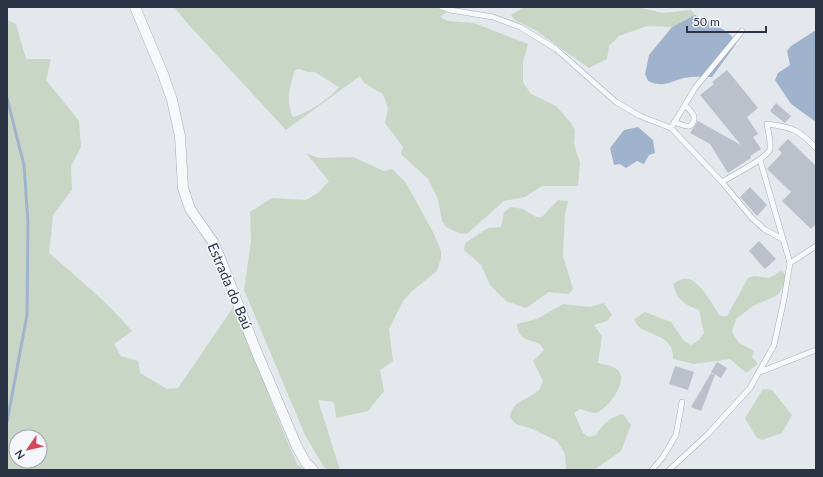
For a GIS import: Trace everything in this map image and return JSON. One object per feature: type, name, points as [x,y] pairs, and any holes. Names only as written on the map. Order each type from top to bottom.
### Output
[{"type":"street","name":"Estrada do Baú","points":[[135,7],[163,74],[172,100],[180,136],[183,188],[190,209],[212,242],[220,258],[255,348],[297,447],[306,463],[313,470]]},
{"type":"lane","points":[[441,7],[450,10],[493,17],[520,27],[556,49],[616,102],[640,116],[671,128],[722,182],[751,217],[764,229],[782,240]]},
{"type":"lane","points":[[671,128],[695,88],[742,31]]},
{"type":"lane","points":[[674,122],[687,127],[693,123],[695,119],[694,115],[685,105]]},
{"type":"lane","points":[[722,182],[760,160],[767,154],[770,149],[768,124],[784,126],[795,130],[805,136],[816,148]]},
{"type":"lane","points":[[669,470],[707,435],[750,388],[774,344],[790,263],[782,240],[760,160]]},
{"type":"lane","points":[[790,263],[816,246]]},
{"type":"lane","points":[[760,372],[816,350]]},
{"type":"lane","points":[[652,470],[676,435],[682,402]]},
{"type":"green space","points":[[174,7],[453,7],[440,17],[448,21],[474,23],[528,44],[523,62],[523,82],[531,94],[556,106],[571,123],[575,130],[574,144],[580,163],[578,186],[542,186],[525,197],[504,201],[468,233],[461,234],[446,227],[442,221],[438,199],[428,179],[401,154],[403,147],[385,123],[388,108],[383,94],[364,83],[360,76],[286,130]],"holes":[[[299,69],[308,72],[315,72],[339,87],[318,105],[293,117],[289,105],[289,94],[295,70]]]},
{"type":"green space","points":[[524,7],[637,7],[663,13],[691,10],[695,15],[672,27],[647,26],[619,36],[609,46],[607,59],[589,68],[535,30],[516,21],[511,15]]},
{"type":"green space","points":[[7,20],[16,24],[26,59],[51,59],[46,80],[79,121],[81,147],[71,166],[72,190],[53,215],[49,253],[102,300],[132,331],[114,344],[121,356],[138,361],[140,373],[167,389],[178,388],[234,306],[297,464],[304,470],[7,470]]},
{"type":"green space","points":[[306,153],[319,158],[353,157],[384,171],[392,169],[406,183],[433,232],[441,251],[441,258],[437,271],[412,291],[403,301],[389,329],[393,361],[380,370],[384,391],[368,411],[336,418],[334,402],[318,400],[340,470],[327,470],[305,435],[244,290],[251,242],[250,212],[272,198],[306,200],[318,193],[329,181]]},
{"type":"green space","points":[[558,200],[568,201],[565,214],[563,256],[573,289],[569,294],[549,292],[526,308],[506,301],[490,285],[481,265],[464,250],[465,243],[488,228],[501,227],[504,212],[511,207],[523,209],[536,217],[542,217]]},
{"type":"green space","points":[[781,271],[784,273],[786,278],[778,295],[753,306],[736,319],[732,332],[739,343],[754,351],[752,357],[758,364],[746,373],[730,359],[694,364],[673,359],[672,351],[666,341],[639,327],[634,319],[645,312],[671,322],[684,341],[691,345],[699,340],[704,333],[699,310],[689,306],[679,298],[673,284],[684,279],[689,279],[695,282],[705,293],[720,316],[727,316],[748,278],[754,276],[769,278]]},
{"type":"green space","points":[[604,303],[612,315],[607,321],[594,325],[602,336],[598,363],[612,366],[618,370],[621,376],[620,386],[613,398],[599,412],[593,413],[580,409],[574,413],[583,433],[589,437],[596,435],[607,422],[618,415],[623,414],[631,425],[621,451],[594,470],[566,470],[565,454],[557,441],[530,428],[516,424],[510,418],[513,408],[521,401],[539,390],[543,381],[533,361],[544,350],[540,344],[524,338],[519,333],[517,324],[537,319],[563,304],[590,307]]},
{"type":"green space","points":[[763,389],[772,390],[792,415],[782,433],[762,440],[756,437],[745,418]]},
{"type":"water","points":[[695,15],[712,23],[731,35],[736,44],[712,77],[687,77],[666,84],[658,84],[648,81],[645,74],[649,55],[672,27]]},
{"type":"water","points":[[816,30],[816,122],[791,104],[775,80],[778,73],[790,65],[787,51],[791,46]]},
{"type":"water","points":[[638,127],[653,140],[655,153],[649,155],[644,164],[637,161],[626,168],[620,164],[614,165],[610,148],[624,130]]},
{"type":"building","points":[[727,70],[758,108],[747,117],[758,134],[753,137],[761,149],[750,156],[751,158],[728,173],[710,144],[690,133],[698,121],[741,145],[700,95],[714,84],[712,82]]},
{"type":"building","points":[[776,103],[791,116],[785,123],[770,111]]},
{"type":"building","points":[[788,139],[816,166],[816,224],[811,229],[782,201],[791,192],[767,169],[782,153],[778,149]]},
{"type":"building","points":[[750,187],[767,205],[757,216],[740,197]]},
{"type":"building","points":[[759,241],[776,259],[765,269],[749,251]]},
{"type":"building","points":[[717,362],[727,368],[721,378],[711,372]]},
{"type":"building","points":[[675,366],[694,372],[688,390],[669,384]]},
{"type":"building","points":[[711,373],[715,375],[701,411],[691,407]]},
{"type":"waterway","points":[[7,98],[24,165],[28,223],[27,315],[7,422]]}]
